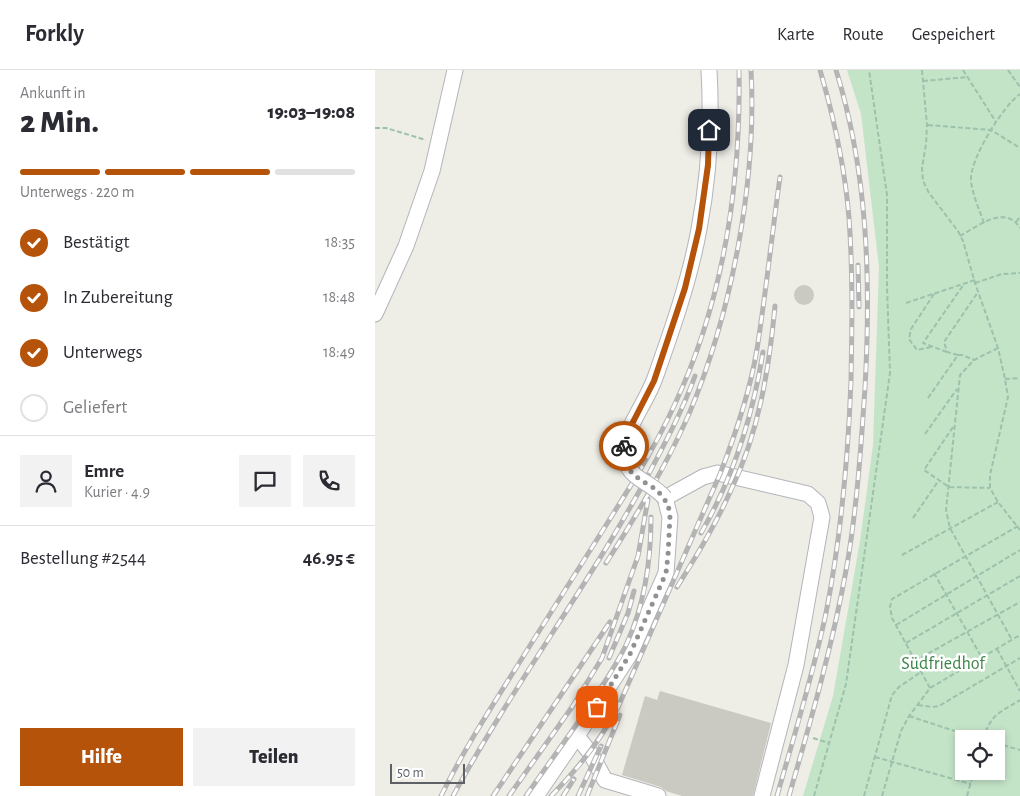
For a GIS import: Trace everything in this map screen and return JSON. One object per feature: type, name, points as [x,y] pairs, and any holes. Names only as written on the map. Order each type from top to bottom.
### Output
[{"type":"lane","points":[[375,314],[406,246],[432,171],[455,70]]},
{"type":"lane","points":[[536,796],[617,677],[630,654],[666,573],[670,516],[665,498],[629,470],[625,463],[623,451],[625,440],[632,424],[654,381],[685,288],[699,229],[708,165],[711,94],[709,70]]},
{"type":"lane","points":[[665,498],[703,476],[718,473],[808,494],[818,504],[820,510],[821,523],[796,666],[762,796]]},
{"type":"lane","points":[[577,736],[591,754],[605,780],[658,796]]},
{"type":"path","points":[[814,796],[846,684],[890,373],[887,287],[887,195],[869,70]]},
{"type":"path","points":[[922,70],[927,125],[927,144],[922,168],[923,181],[929,193],[960,236],[998,348],[1008,397],[990,475],[990,488],[998,502],[1020,530]]},
{"type":"path","points":[[965,70],[997,122]]},
{"type":"path","points":[[1008,70],[1020,87]]},
{"type":"path","points":[[923,81],[968,77]]},
{"type":"path","points":[[984,223],[975,199],[971,180],[973,164],[991,130],[1020,94]]},
{"type":"path","points":[[927,125],[991,130],[1020,148]]},
{"type":"path","points":[[375,128],[386,128],[438,144]]},
{"type":"path","points":[[960,236],[998,216],[1009,217],[1020,228]]},
{"type":"path","points":[[1016,222],[1020,217]]},
{"type":"path","points":[[906,303],[963,284],[1002,274],[1020,273]]},
{"type":"path","points":[[963,284],[923,343],[974,360]]},
{"type":"path","points":[[947,352],[944,342],[978,292]]},
{"type":"path","points":[[933,347],[917,350],[909,339],[911,328],[934,294]]},
{"type":"path","points":[[998,348],[974,360],[960,375],[946,510],[950,528],[1012,640]]},
{"type":"path","points":[[928,398],[958,355]]},
{"type":"path","points":[[1005,380],[1020,378]]},
{"type":"path","points":[[925,434],[959,387]]},
{"type":"path","points":[[955,425],[925,470],[949,487],[990,488]]},
{"type":"path","points":[[913,518],[939,480]]},
{"type":"path","points":[[902,555],[998,502]]},
{"type":"path","points":[[930,688],[896,625],[890,607],[892,599],[1018,526]]},
{"type":"path","points":[[896,625],[1020,550]]},
{"type":"path","points":[[935,573],[982,658]]},
{"type":"path","points":[[906,643],[1020,576]]},
{"type":"path","points":[[915,662],[1020,602]]},
{"type":"path","points":[[882,796],[901,731],[909,716],[930,688],[1020,635]]},
{"type":"path","points":[[997,649],[1020,691]]},
{"type":"path","points":[[917,705],[939,706],[1020,658]]},
{"type":"path","points":[[865,796],[892,695],[899,687],[921,672]]},
{"type":"path","points":[[986,730],[994,716],[1020,700]]},
{"type":"path","points":[[909,716],[955,731]]},
{"type":"path","points":[[813,738],[829,744]]},
{"type":"path","points":[[1005,746],[1020,750]]},
{"type":"path","points":[[875,757],[971,784]]},
{"type":"path","points":[[967,796],[972,780]]},
{"type":"green space","name":"Südfriedhof","points":[[847,70],[1020,70],[1020,796],[803,796],[833,696],[860,541],[873,445],[879,267],[861,114]]},
{"type":"building","points":[[804,285],[811,288],[814,295],[811,302],[804,305],[797,302],[794,295],[797,288]]},
{"type":"building","points":[[660,691],[771,723],[753,796],[682,796],[666,791],[661,787],[622,775],[645,696],[657,700]]},
{"type":"railway","points":[[441,796],[484,719],[643,465],[667,421],[691,366],[717,284],[726,242],[737,156],[739,70]]},
{"type":"railway","points":[[606,563],[651,490],[671,452],[689,414],[718,333],[738,245],[745,200],[750,156],[751,70]]},
{"type":"railway","points":[[777,796],[826,613],[840,527],[850,410],[852,300],[849,218],[838,143],[820,70]]},
{"type":"railway","points":[[789,796],[828,653],[847,565],[856,499],[865,388],[867,348],[865,228],[855,148],[836,70]]},
{"type":"railway","points":[[551,796],[589,753],[619,705],[726,459],[751,381],[780,177]]},
{"type":"railway","points":[[858,265],[859,307]]},
{"type":"railway","points":[[677,587],[719,515],[749,446],[766,377],[775,306]]},
{"type":"railway","points":[[701,533],[723,490],[740,446],[754,399],[763,352]]},
{"type":"railway","points":[[453,796],[500,716],[623,519],[672,428],[695,376]]},
{"type":"railway","points":[[509,796],[572,707],[602,658],[638,556],[648,499]]},
{"type":"railway","points":[[526,796],[599,691],[627,643],[643,597],[646,582],[650,550],[651,517]]},
{"type":"railway","points":[[609,658],[628,613],[634,591]]},
{"type":"railway","points":[[493,796],[610,622]]},
{"type":"railway","points":[[587,796],[620,715]]},
{"type":"railway","points":[[578,796],[601,746]]},
{"type":"railway","points":[[563,796],[574,779]]},
{"type":"way so far","points":[[597,707],[630,654],[666,573],[668,555],[670,516],[668,504],[657,490],[639,479],[629,470],[625,463],[624,446]]},
{"type":"route","points":[[624,446],[632,424],[654,381],[685,288],[699,229],[708,165],[709,130]]}]
